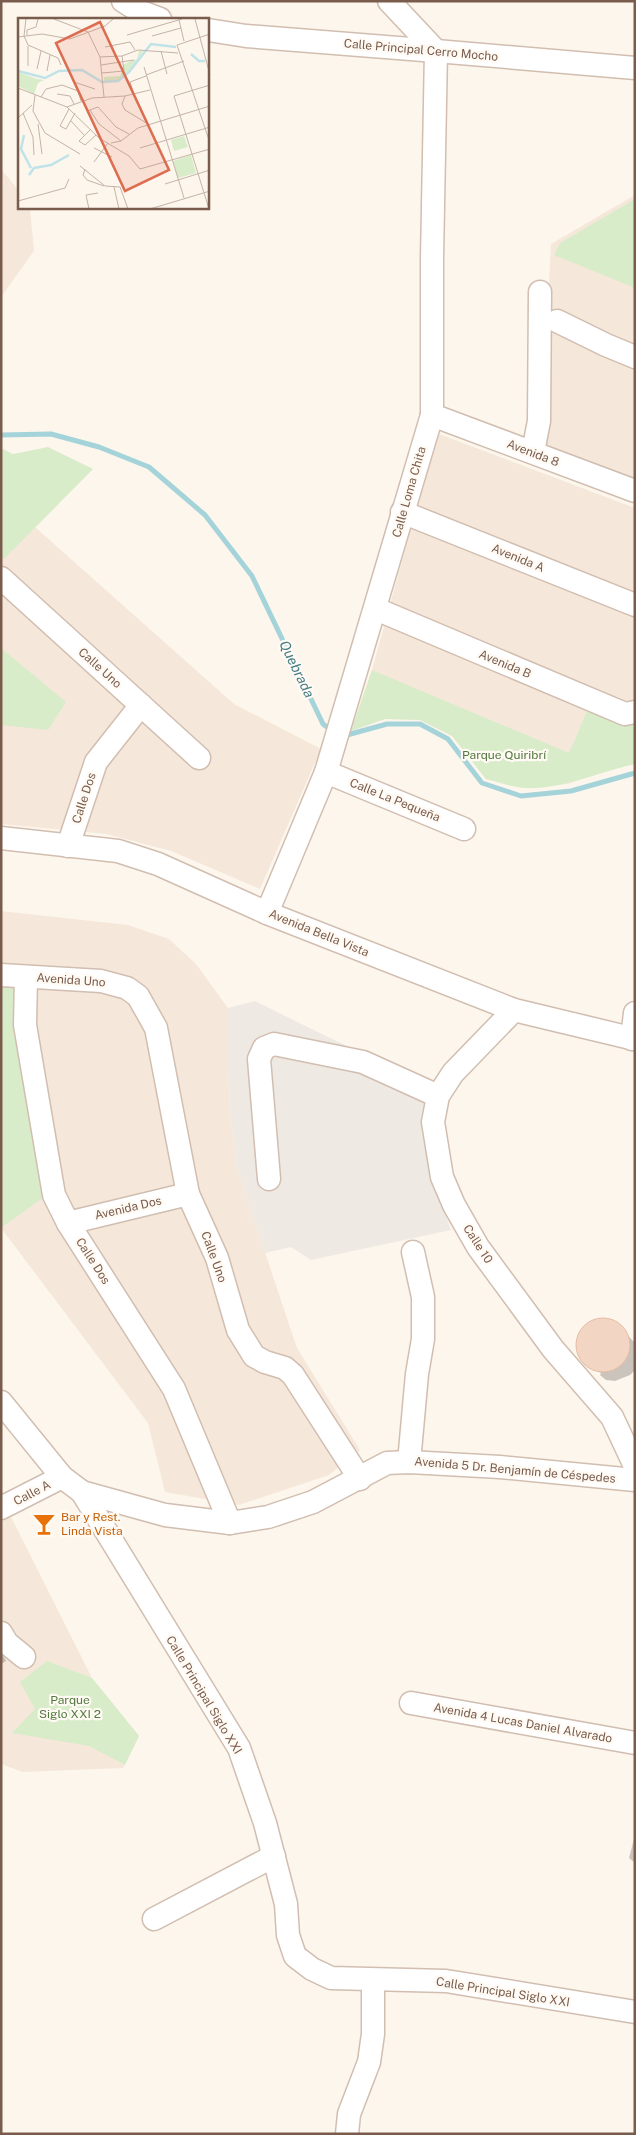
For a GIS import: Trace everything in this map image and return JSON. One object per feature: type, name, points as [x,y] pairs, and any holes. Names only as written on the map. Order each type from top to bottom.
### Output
[{"type":"street","points":[[123,1],[139,11],[157,18]]},
{"type":"street","points":[[389,1],[436,50]]},
{"type":"street","name":"Calle Principal Cerro Mocho","points":[[209,30],[246,36],[436,50],[635,68]]},
{"type":"street","name":"Calle Loma Chita","points":[[267,913],[326,772],[376,609],[402,512],[432,414],[432,258],[436,50]]},
{"type":"street","points":[[533,452],[539,421],[540,292]]},
{"type":"street","points":[[557,321],[635,357]]},
{"type":"street","name":"Avenida 8","points":[[432,414],[635,491]]},
{"type":"street","name":"Avenida A","points":[[402,512],[635,605]]},
{"type":"street","name":"Calle Uno","points":[[1,578],[200,758]]},
{"type":"street","name":"Avenida B","points":[[376,609],[625,714],[635,712]]},
{"type":"street","name":"Calle Dos","points":[[68,846],[96,762],[142,705]]},
{"type":"street","name":"Calle La Pequeña","points":[[326,772],[464,829]]},
{"type":"street","name":"Avenida Bella Vista","points":[[1,838],[118,851],[158,864],[267,913],[514,1010],[634,1039]]},
{"type":"street","name":"Avenida Uno","points":[[1,975],[101,981],[127,988],[138,996]]},
{"type":"street","name":"Calle Dos","points":[[26,977],[25,1025],[54,1195],[68,1223],[174,1388],[230,1524]]},
{"type":"street","name":"Calle Uno","points":[[138,996],[156,1028],[188,1194],[216,1258],[238,1330],[254,1356],[265,1362],[285,1368],[293,1375],[360,1479]]},
{"type":"street","name":"Calle 10","points":[[514,1010],[453,1073],[438,1096],[433,1122],[442,1177],[454,1205],[478,1247],[548,1341],[612,1417],[635,1466]]},
{"type":"street","points":[[634,1039],[635,1013]]},
{"type":"street","points":[[269,1178],[259,1060],[264,1048],[274,1044],[363,1062],[438,1096]]},
{"type":"street","name":"Avenida Dos","points":[[68,1223],[188,1194]]},
{"type":"street","points":[[409,1462],[416,1374],[424,1338],[423,1297],[413,1252]]},
{"type":"street","name":"Calle Principal Siglo XXI","points":[[1,1402],[62,1476],[82,1492],[239,1748],[266,1822],[286,1904],[288,1935],[295,1956],[312,1969],[331,1978],[446,1981],[635,2012]]},
{"type":"street","name":"Avenida 5 Dr. Benjamín de Céspedes","points":[[82,1492],[166,1515],[230,1524],[268,1517],[313,1502],[360,1479],[387,1463],[409,1462],[500,1467],[635,1480]]},
{"type":"street","name":"Calle A","points":[[1,1508],[62,1476]]},
{"type":"street","points":[[1,1633],[7,1643],[24,1657]]},
{"type":"street","name":"Avenida 4 Lucas Daniel Alvarado","points":[[411,1703],[635,1743]]},
{"type":"street","points":[[154,1919],[274,1856]]},
{"type":"street","points":[[347,2134],[349,2114],[369,2062],[373,2034],[373,1980]]},
{"type":"shaded area","points":[[1,169],[18,190],[18,209],[30,209],[34,251],[1,297]]},
{"type":"shaded area","points":[[635,195],[635,479],[541,444],[551,244]]},
{"type":"shaded area","points":[[439,434],[635,508],[635,764],[602,771],[568,784],[524,788],[486,779],[452,736],[420,720],[385,719],[351,731],[372,670]]},
{"type":"shaded area","points":[[8,503],[234,704],[321,749],[260,889],[171,851],[106,834],[1,824],[1,510]]},
{"type":"shaded area","points":[[1,911],[128,925],[169,939],[196,964],[228,1008],[228,1069],[231,1121],[237,1168],[297,1348],[360,1450],[329,1475],[239,1505],[165,1492],[148,1423],[1,1228]]},
{"type":"shaded area","points":[[255,1001],[434,1087],[427,1117],[426,1147],[436,1187],[451,1230],[311,1260],[291,1247],[265,1253],[237,1168],[231,1121],[228,1069],[228,1008]]},
{"type":"shaded area","points":[[1,1507],[10,1515],[92,1678],[139,1736],[123,1768],[23,1772],[1,1764]]},
{"type":"green space","points":[[635,199],[635,288],[554,255],[560,243]]},
{"type":"green space","points":[[48,447],[93,469],[4,559],[1,556],[1,448],[13,454]]},
{"type":"green space","points":[[1,648],[66,702],[48,730],[1,725]]},
{"type":"green space","name":"Parque Quiribrí","points":[[372,670],[569,753],[588,709],[635,721],[635,764],[566,783],[538,788],[524,788],[486,779],[452,736],[420,720],[385,719],[351,731]]},
{"type":"green space","points":[[1,985],[20,987],[44,1197],[1,1228]]},
{"type":"green space","name":"Parque Siglo XXI 2","points":[[47,1661],[92,1678],[139,1736],[125,1765],[89,1746],[12,1733],[35,1709],[20,1682]]},
{"type":"building","points":[[603,1318],[613,1320],[622,1326],[628,1335],[630,1345],[628,1355],[622,1364],[613,1370],[603,1372],[593,1370],[584,1364],[578,1355],[576,1345],[578,1335],[584,1326],[593,1320]]},
{"type":"waterway","name":"Quebrada","points":[[1,435],[51,434],[99,447],[149,467],[205,515],[252,576],[323,724],[332,731]]},
{"type":"waterway","name":"Quebrada","points":[[342,734],[347,735],[387,724],[420,724],[448,739],[482,783],[521,796],[571,791],[635,773]]},
{"type":"place","name":"Bar y Rest. Linda Vista","points":[[44,1524]]}]
